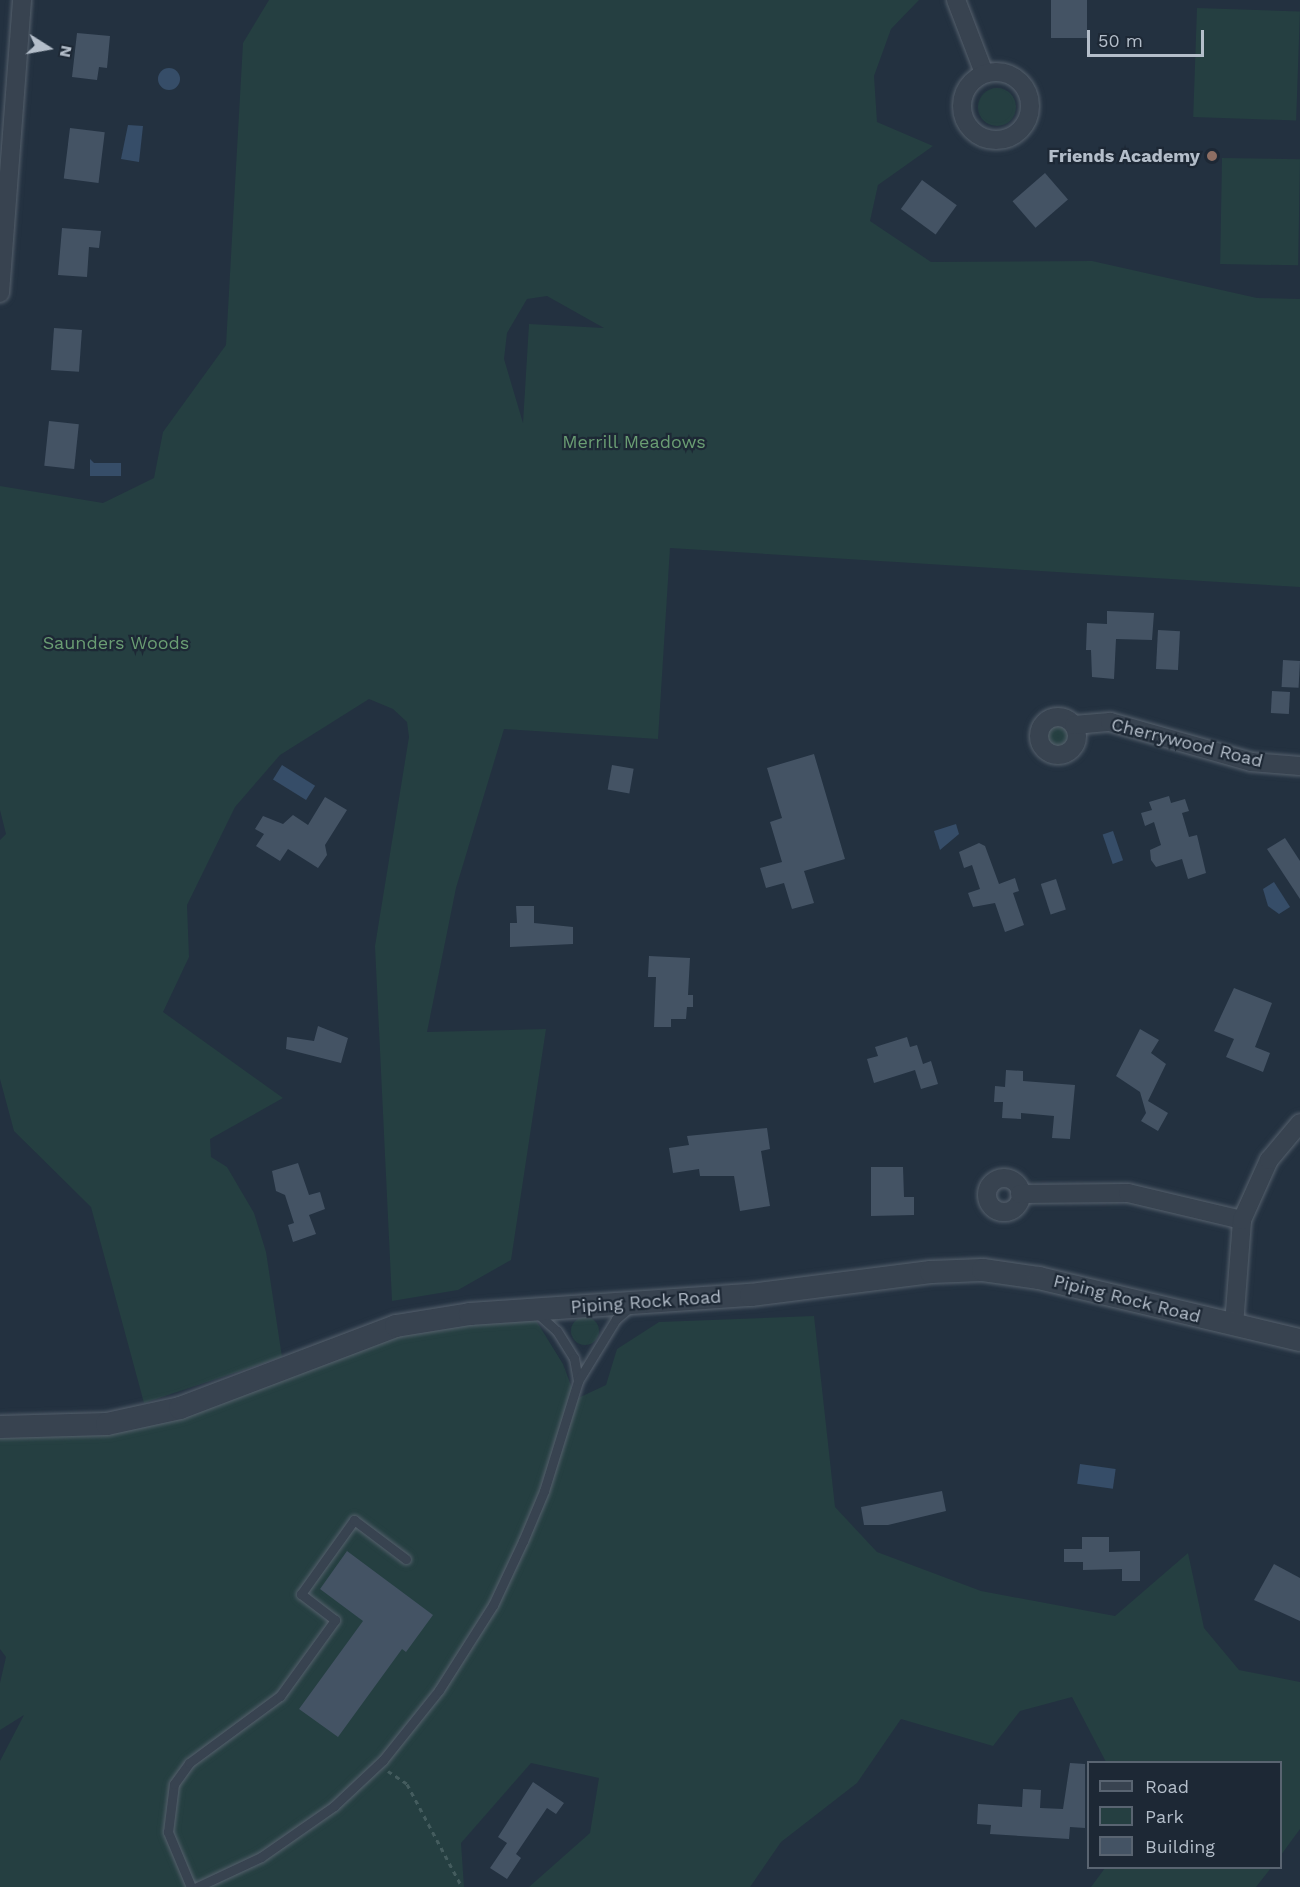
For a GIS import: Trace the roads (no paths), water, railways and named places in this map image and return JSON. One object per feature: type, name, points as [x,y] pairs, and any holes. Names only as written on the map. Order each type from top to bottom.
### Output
[{"type":"street","points":[[0,293],[22,0]]},
{"type":"street","points":[[956,0],[984,73]]},
{"type":"street","name":"Cherrywood Road","points":[[1074,725],[1110,722],[1251,762],[1300,766]]},
{"type":"street","points":[[1234,1325],[1242,1220],[1269,1160],[1300,1124]]},
{"type":"street","points":[[1020,1194],[1128,1194],[1242,1220]]},
{"type":"street","name":"Piping Rock Road","points":[[0,1427],[134,1419],[180,1408],[396,1326],[533,1310],[638,1303],[982,1270],[1039,1278],[1300,1340]]},
{"type":"lane","points":[[197,1887],[261,1857],[327,1812],[383,1760],[439,1690],[493,1605],[523,1541],[544,1491],[578,1381],[616,1319],[638,1303]]},
{"type":"lane","points":[[533,1310],[557,1331],[569,1349],[578,1381]]},
{"type":"lane","points":[[191,1887],[168,1832],[174,1785],[189,1763],[280,1696],[335,1620],[301,1594],[354,1520],[406,1558]]},
{"type":"water","points":[[169,68],[177,71],[180,79],[177,87],[169,90],[161,87],[158,79],[161,71]]},
{"type":"water","points":[[128,125],[143,126],[139,162],[121,159]]},
{"type":"water","points":[[90,459],[94,463],[121,463],[121,476],[90,476]]},
{"type":"water","points":[[282,765],[315,786],[306,800],[273,779]]},
{"type":"water","points":[[956,824],[959,834],[940,850],[934,831]]},
{"type":"water","points":[[1113,831],[1123,860],[1113,864],[1103,835]]},
{"type":"water","points":[[1274,882],[1290,907],[1279,914],[1268,906],[1263,889]]},
{"type":"water","points":[[1080,1464],[1116,1469],[1113,1489],[1077,1484]]},
{"type":"place","name":"Friends Academy","points":[[1212,156]]},
{"type":"park label","name":"Merrill Meadows","points":[[634,442]]},
{"type":"park label","name":"Saunders Woods","points":[[116,643]]}]
